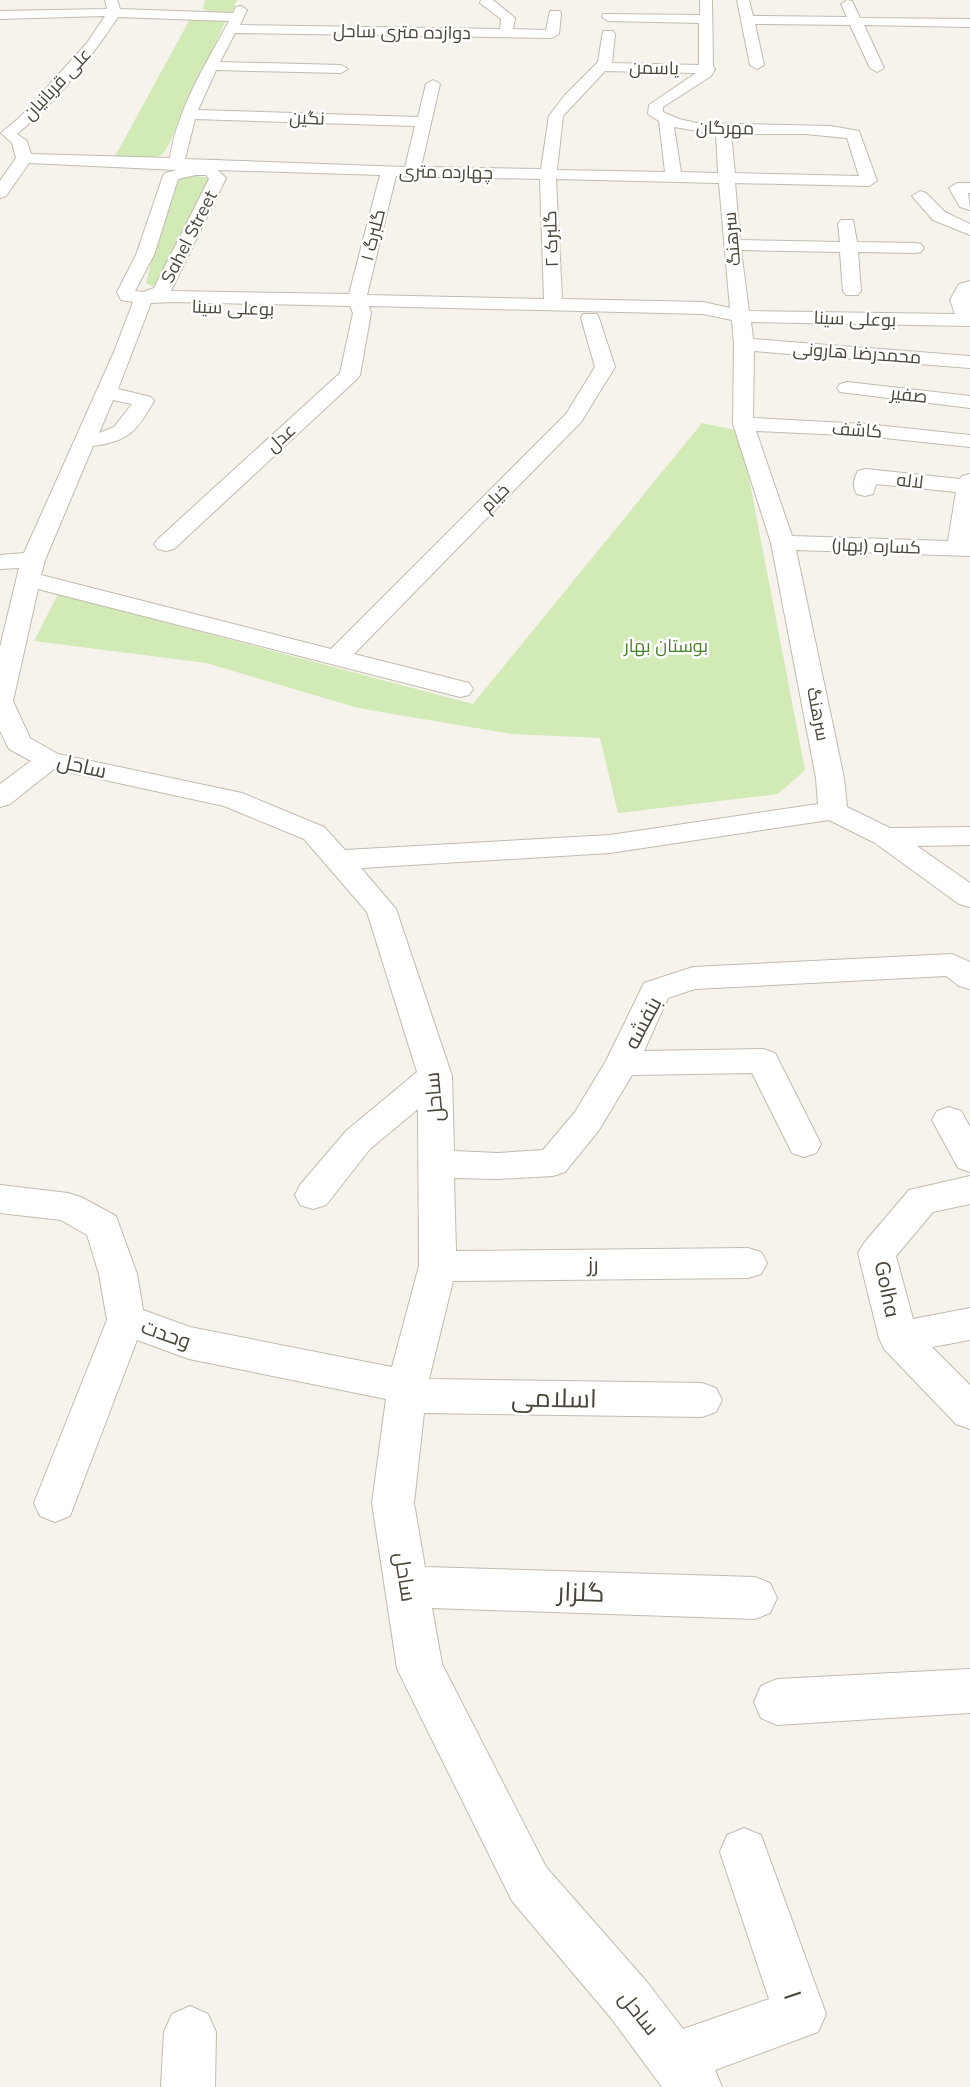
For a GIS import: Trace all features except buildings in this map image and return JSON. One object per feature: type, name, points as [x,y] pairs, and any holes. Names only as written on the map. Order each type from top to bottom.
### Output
[{"type":"street","points":[[183,167],[177,153],[190,114],[246,0]]},
{"type":"street","points":[[487,0],[486,3],[508,18],[506,33]]},
{"type":"street","points":[[706,0],[708,69]]},
{"type":"street","points":[[743,0],[757,65]]},
{"type":"street","points":[[845,0],[877,68]]},
{"type":"street","name":"دوازده متری ساحل","points":[[0,15],[113,7],[314,35],[334,31],[428,38],[506,33],[552,34],[555,14]]},
{"type":"street","name":"علی قربانیان","points":[[24,158],[19,141],[4,132],[25,120],[92,46],[113,7]]},
{"type":"street","points":[[334,31],[342,13]]},
{"type":"street","points":[[608,17],[705,19]]},
{"type":"street","points":[[747,20],[970,23]]},
{"type":"street","points":[[601,67],[605,63],[608,34]]},
{"type":"street","points":[[213,66],[341,69]]},
{"type":"street","name":"یاسمن","points":[[601,67],[708,69]]},
{"type":"street","name":"گلبرک ۲","points":[[553,304],[548,174],[556,116],[570,98],[601,67]]},
{"type":"street","name":"مهرگان","points":[[708,69],[706,73],[656,105],[655,114],[666,121],[691,128],[818,129],[854,134],[872,188]]},
{"type":"street","points":[[412,172],[433,84]]},
{"type":"street","name":"نگین","points":[[190,114],[338,114],[357,120],[424,122]]},
{"type":"street","points":[[325,169],[357,120]]},
{"type":"street","points":[[666,121],[674,177]]},
{"type":"street","name":"سرهنگ","points":[[723,128],[737,191],[732,245],[744,344],[743,424],[783,543],[830,778],[833,811]]},
{"type":"street","points":[[2,188],[24,158]]},
{"type":"street","name":"چهارده متری","points":[[24,158],[183,167],[674,177],[737,191],[872,188]]},
{"type":"street","name":"Sahel Street","points":[[183,167],[210,171],[218,178],[161,292],[144,298],[133,298],[126,292],[145,255],[171,176],[183,167]]},
{"type":"street","name":"گلبرگ ۱","points":[[360,306],[390,171]]},
{"type":"street","points":[[737,191],[872,188]]},
{"type":"street","points":[[970,188],[957,189],[966,203],[970,205]]},
{"type":"street","points":[[920,196],[939,216],[970,230]]},
{"type":"street","points":[[847,224],[852,291]]},
{"type":"street","points":[[732,245],[849,249],[915,248]]},
{"type":"street","points":[[968,320],[959,300],[965,288],[970,286]]},
{"type":"street","name":"بوعلی سینا","points":[[144,298],[172,306],[553,304],[703,308],[740,316]]},
{"type":"street","name":"ساحل","points":[[144,298],[85,441],[20,567],[0,701],[10,746],[49,760],[232,799],[314,833],[381,909],[435,1076],[438,1266],[406,1391],[393,1503],[420,1668],[529,1884],[628,2000],[685,2073]]},
{"type":"street","name":"بوعلی سینا","points":[[360,306],[590,318],[707,321],[740,316],[968,320]]},
{"type":"street","name":"عدل","points":[[166,544],[351,375],[360,306]]},
{"type":"street","name":"خیام","points":[[337,657],[574,418],[605,367],[590,318]]},
{"type":"street","name":"محمدرضا هارونی","points":[[744,344],[970,362]]},
{"type":"street","name":"صفیر","points":[[847,388],[970,402]]},
{"type":"street","name":"کاشف","points":[[743,424],[866,430],[970,441]]},
{"type":"street","name":"لاله","points":[[865,489],[866,476],[969,484]]},
{"type":"street","points":[[964,549],[963,507],[969,484]]},
{"type":"street","name":"کساره (بهار)","points":[[783,543],[964,549]]},
{"type":"street","points":[[20,567],[337,657],[460,689]]},
{"type":"street","points":[[0,798],[49,760]]},
{"type":"street","points":[[338,860],[610,844],[833,811],[885,837],[970,897]]},
{"type":"street","points":[[885,837],[970,836]]},
{"type":"street","name":"بنفشه","points":[[438,1164],[498,1166],[553,1163],[587,1121],[622,1063],[655,992],[693,978],[952,965],[970,978]]},
{"type":"street","points":[[622,1063],[763,1061],[804,1144]]},
{"type":"street","points":[[313,1195],[358,1140],[435,1076]]},
{"type":"street","points":[[949,1120],[970,1159]]},
{"type":"street","name":"Golha","points":[[970,1190],[922,1200],[877,1253],[898,1338],[970,1412]]},
{"type":"street","name":"وحدت","points":[[0,1198],[68,1207],[103,1226],[118,1274],[126,1320],[189,1343],[406,1391]]},
{"type":"street","name":"رز","points":[[438,1266],[748,1263]]},
{"type":"street","points":[[55,1503],[126,1320]]},
{"type":"street","points":[[898,1338],[970,1324]]},
{"type":"street","name":"اسلامی","points":[[406,1391],[702,1400]]},
{"type":"street","name":"گلزار","points":[[407,1587],[755,1598]]},
{"type":"street","points":[[777,1702],[970,1692]]},
{"type":"street","name":"۱","points":[[685,2073],[800,2014],[744,1852]]},
{"type":"street","points":[[188,2087],[190,2032]]},
{"type":"green space","points":[[205,0],[237,0],[232,12],[214,13],[203,9]]},
{"type":"green space","points":[[190,19],[222,19],[225,22],[168,146],[162,155],[141,161],[113,160]]},
{"type":"green space","points":[[188,175],[211,178],[159,284],[151,286],[146,283],[152,259],[180,177]]},
{"type":"green space","name":"بوستان بهار","points":[[702,423],[740,431],[805,770],[778,794],[618,813],[600,738],[511,734],[358,708],[206,663],[34,641],[58,594],[473,704]]}]
